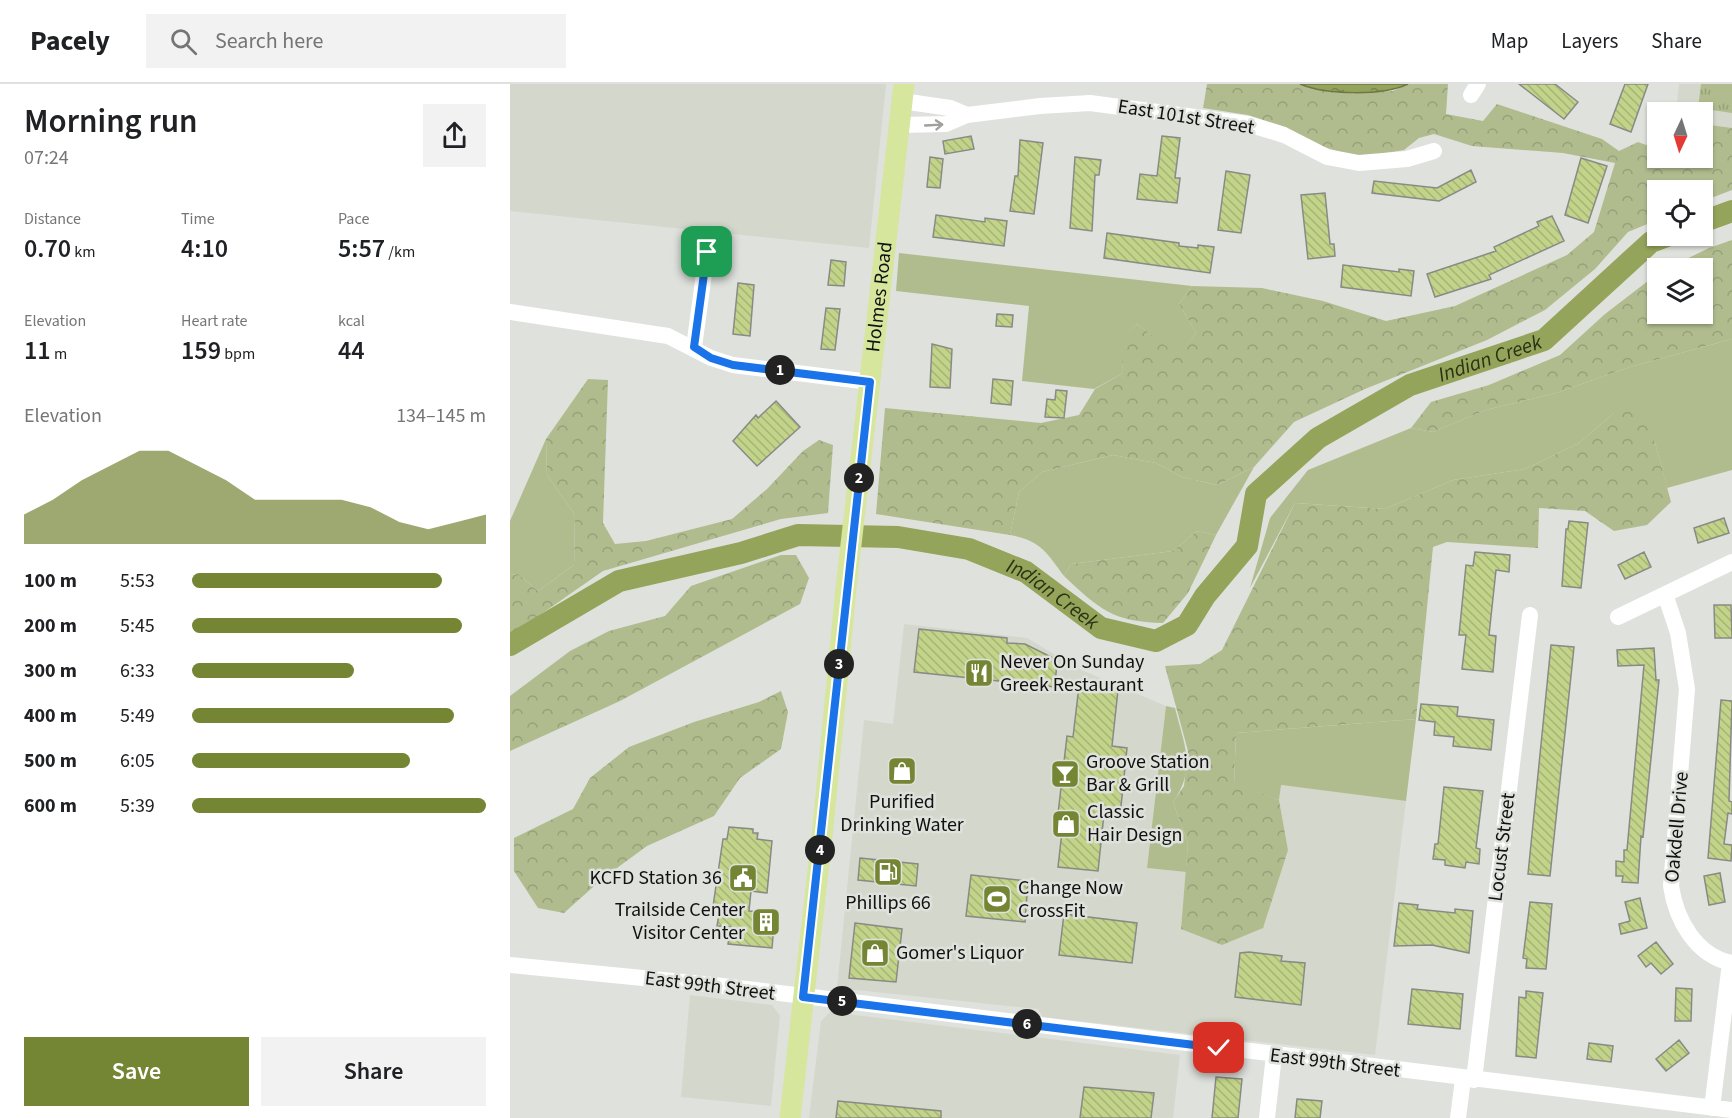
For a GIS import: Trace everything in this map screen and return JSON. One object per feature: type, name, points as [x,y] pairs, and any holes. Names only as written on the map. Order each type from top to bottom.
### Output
[{"type":"main road","name":"Holmes Road","points":[[790,1118],[831,753],[846,588],[903,93]]},
{"type":"street","name":"East 101st Street","points":[[903,93],[967,115]]},
{"type":"street","name":"East 101st Street","points":[[899,125],[946,124],[967,115],[1040,106],[1090,103],[1248,124],[1284,135],[1327,156],[1359,163],[1407,159],[1434,151]]},
{"type":"street","points":[[694,347],[707,252]]},
{"type":"street","points":[[510,312],[668,336],[694,347],[711,358],[733,365],[870,382]]},
{"type":"street","points":[[1618,617],[1732,562]]},
{"type":"street","name":"Oakdell Drive","points":[[1665,594],[1678,633],[1688,689],[1672,896],[1681,921],[1695,942],[1715,960],[1731,963],[1712,1108]]},
{"type":"street","name":"Locust Street","points":[[1458,1118],[1469,1079],[1530,615]]},
{"type":"street","name":"East 99th Street","points":[[510,964],[803,997],[1732,1110]]},
{"type":"street","points":[[1267,1118],[1274,1055]]},
{"type":"shaded area","points":[[510,84],[886,84],[869,248],[510,211]]},
{"type":"shaded area","points":[[1679,84],[1732,84],[1732,128],[1713,125],[1713,102],[1677,102]]},
{"type":"shaded area","points":[[904,624],[1027,638],[1077,668],[1166,706],[1147,868],[1186,872],[1181,928],[1288,850],[1279,800],[1280,785],[1406,801],[1375,1055],[1043,1017],[1038,1009],[837,988],[864,720],[893,724]]},
{"type":"shaded area","points":[[690,995],[772,1005],[780,1016],[771,1106],[681,1097]]},
{"type":"shaded area","points":[[830,1012],[1180,1055],[1173,1118],[809,1118],[821,1021]]},
{"type":"green space","points":[[1207,84],[1300,84],[1309,88],[1364,92],[1393,91],[1408,84],[1448,84],[1446,114],[1483,121],[1497,104],[1602,139],[1619,151],[1638,142],[1647,145],[1647,168],[1713,168],[1713,125],[1732,128],[1732,190],[1713,197],[1713,180],[1647,180],[1647,224],[1628,232],[1595,269],[1545,310],[1487,340],[1365,389],[1294,422],[1254,467],[1217,485],[1182,477],[1156,463],[1113,455],[1042,472],[1019,492],[1010,535],[876,514],[885,408],[1041,423],[1079,415],[1095,389],[1123,373],[1120,338],[1137,324],[1178,355],[1196,333],[1179,304],[1192,286],[1262,288],[1323,301],[1386,321],[1455,306],[1567,255],[1594,232],[1615,163],[1563,153],[1472,146],[1434,134],[1419,138],[1404,150],[1373,155],[1350,155],[1324,147],[1282,126],[1248,115],[1203,108]]},
{"type":"green space","points":[[1701,84],[1732,84],[1732,113],[1713,110],[1713,102],[1699,102]]},
{"type":"green space","points":[[1732,240],[1732,339],[1630,367],[1556,393],[1486,410],[1433,432],[1411,428],[1431,402],[1489,385],[1560,355],[1605,314],[1647,282],[1647,324],[1713,324],[1713,258],[1688,258]]},
{"type":"green space","points":[[899,253],[1192,286],[1179,304],[1196,333],[1178,356],[1137,324],[1121,338],[1123,373],[1094,389],[1022,381],[1029,306],[896,291]]},
{"type":"green space","points":[[1732,339],[1732,470],[1667,488],[1654,439],[1614,413],[1579,443],[1525,469],[1453,480],[1385,509],[1295,503],[1250,588],[1270,518],[1308,470],[1411,428],[1433,432],[1486,410],[1556,393],[1630,367]]},
{"type":"green space","points":[[588,379],[608,380],[603,523],[615,544],[646,541],[732,519],[767,489],[803,451],[819,440],[833,445],[828,513],[781,519],[603,571],[510,636],[510,575],[518,574],[538,591],[574,565],[575,515],[547,475],[546,439]]},
{"type":"green space","points":[[1642,410],[1654,439],[1671,502],[1647,525],[1614,531],[1585,511],[1539,508],[1538,548],[1447,542],[1433,547],[1416,719],[1236,733],[1234,784],[1279,800],[1288,850],[1263,928],[1222,945],[1181,929],[1188,843],[1173,802],[1184,786],[1188,751],[1165,666],[1200,664],[1222,650],[1295,503],[1385,509],[1453,480],[1525,469],[1579,443],[1614,413]]},
{"type":"green space","points":[[546,439],[547,475],[575,515],[574,565],[538,591],[518,574],[510,575],[510,521]]},
{"type":"green space","points":[[1113,455],[1156,463],[1182,477],[1217,485],[1254,467],[1216,535],[1197,531],[1173,551],[1071,564],[1064,576],[1036,544],[1010,535],[1019,492],[1042,472]]},
{"type":"green space","points":[[1197,531],[1216,535],[1188,593],[1163,623],[1131,620],[1108,612],[1064,576],[1071,564],[1173,551]]},
{"type":"green space","points":[[781,555],[796,555],[809,578],[800,604],[620,701],[510,751],[510,696],[570,651],[609,631],[665,616],[691,586]]},
{"type":"green space","points":[[781,691],[788,712],[781,749],[740,778],[714,816],[647,846],[602,879],[564,913],[538,908],[514,871],[514,838],[573,809],[590,778],[629,747],[694,722],[759,702]]},
{"type":"green space","points":[[1166,706],[1175,708],[1185,745],[1187,767],[1185,778],[1173,802],[1188,843],[1186,872],[1147,868]]},
{"type":"green space","points":[[1416,719],[1406,801],[1281,785],[1279,800],[1234,785],[1236,733]]},
{"type":"water","points":[[1300,84],[1408,84],[1384,91],[1354,93],[1311,88]]},
{"type":"building","points":[[1519,84],[1555,84],[1578,102],[1564,119]]},
{"type":"building","points":[[1625,84],[1648,84],[1631,132],[1610,124]]},
{"type":"building","points":[[971,136],[974,149],[945,154],[943,141]]},
{"type":"building","points":[[1162,136],[1180,138],[1175,178],[1180,178],[1177,203],[1137,199],[1140,174],[1157,176]]},
{"type":"building","points":[[1020,140],[1043,143],[1034,214],[1010,211],[1015,176],[1018,176]]},
{"type":"building","points":[[930,157],[943,159],[940,188],[927,187]]},
{"type":"building","points":[[1075,157],[1101,160],[1099,175],[1095,175],[1092,231],[1070,228]]},
{"type":"building","points":[[1581,158],[1607,166],[1588,223],[1565,215]]},
{"type":"building","points":[[1471,170],[1476,182],[1439,201],[1372,193],[1374,181],[1437,188]]},
{"type":"building","points":[[1226,171],[1250,175],[1241,233],[1218,230]]},
{"type":"building","points":[[1325,193],[1330,244],[1334,244],[1335,256],[1308,259],[1301,195]]},
{"type":"building","points":[[936,215],[985,222],[985,218],[1007,221],[1004,246],[933,237]]},
{"type":"building","points":[[1552,216],[1564,241],[1489,275],[1491,279],[1435,297],[1427,274],[1496,251],[1494,247],[1539,226],[1537,222]]},
{"type":"building","points":[[1107,233],[1179,243],[1179,246],[1214,247],[1210,273],[1104,258]]},
{"type":"building","points":[[831,260],[846,262],[844,286],[828,285]]},
{"type":"building","points":[[1343,265],[1399,272],[1399,269],[1414,271],[1411,296],[1341,287]]},
{"type":"building","points":[[738,283],[754,285],[750,336],[733,334]]},
{"type":"building","points":[[826,308],[840,309],[835,350],[821,349]]},
{"type":"building","points":[[997,314],[1013,315],[1012,327],[996,326]]},
{"type":"building","points":[[932,344],[952,349],[950,388],[930,387]]},
{"type":"building","points":[[993,379],[1013,381],[1011,405],[991,403]]},
{"type":"building","points":[[1056,390],[1067,391],[1064,418],[1045,417],[1047,399],[1055,400]]},
{"type":"building","points":[[776,401],[800,427],[757,466],[733,441],[756,415],[758,418]]},
{"type":"building","points":[[1724,518],[1729,533],[1698,543],[1694,528]]},
{"type":"building","points":[[1569,521],[1588,523],[1581,588],[1562,586],[1566,529],[1568,529]]},
{"type":"building","points":[[1475,552],[1510,555],[1509,572],[1496,570],[1489,635],[1496,636],[1493,672],[1462,669],[1466,635],[1459,635],[1466,565],[1473,566]]},
{"type":"building","points":[[1644,552],[1651,567],[1625,579],[1618,565]]},
{"type":"building","points":[[1714,605],[1731,605],[1732,638],[1715,638]]},
{"type":"building","points":[[919,629],[1007,638],[1007,643],[1025,644],[1057,660],[1055,687],[914,672]]},
{"type":"building","points":[[1551,645],[1574,647],[1550,876],[1528,874]]},
{"type":"building","points":[[1654,648],[1656,680],[1659,680],[1643,837],[1641,836],[1638,883],[1622,882],[1623,876],[1616,876],[1616,861],[1624,862],[1624,850],[1627,850],[1644,665],[1618,666],[1617,650]]},
{"type":"building","points":[[1079,686],[1118,690],[1112,746],[1127,748],[1120,816],[1104,814],[1098,871],[1058,867],[1064,814],[1058,814],[1067,736],[1073,737]]},
{"type":"building","points":[[1721,700],[1732,701],[1729,801],[1732,802],[1732,814],[1728,813],[1724,844],[1732,845],[1731,861],[1708,858]]},
{"type":"building","points":[[1421,704],[1458,707],[1457,716],[1494,720],[1491,750],[1453,746],[1454,737],[1434,735],[1435,722],[1419,720]]},
{"type":"building","points":[[1444,787],[1483,791],[1476,848],[1480,849],[1479,864],[1466,862],[1465,868],[1445,865],[1445,860],[1433,859],[1435,844],[1438,844]]},
{"type":"building","name":"KCFD Station 36","points":[[729,827],[753,829],[753,833],[758,833],[757,839],[772,841],[767,893],[751,891],[749,911],[775,913],[772,948],[728,944],[730,927],[717,926],[719,914],[712,913],[723,839],[727,839]]},
{"type":"building","name":"Phillips 66","points":[[860,858],[918,864],[916,886],[858,880]]},
{"type":"building","points":[[1720,873],[1725,902],[1709,905],[1704,876]]},
{"type":"building","name":"Change Now CrossFit","points":[[971,875],[1028,881],[1025,922],[966,916]]},
{"type":"building","points":[[1640,898],[1647,928],[1621,934],[1619,924],[1630,921],[1625,902]]},
{"type":"building","points":[[1530,902],[1552,904],[1546,969],[1526,968],[1527,959],[1523,958]]},
{"type":"building","points":[[1399,903],[1418,905],[1417,909],[1455,913],[1455,909],[1473,911],[1469,953],[1432,945],[1394,946]]},
{"type":"building","points":[[1064,914],[1137,923],[1132,963],[1059,955]]},
{"type":"building","name":"Gomer's Liquor","points":[[855,923],[902,929],[896,982],[849,978]]},
{"type":"building","points":[[1656,942],[1673,964],[1661,974],[1651,963],[1646,967],[1638,956]]},
{"type":"building","points":[[1240,953],[1282,956],[1281,961],[1305,963],[1301,1005],[1235,997]]},
{"type":"building","points":[[1676,988],[1692,989],[1691,1021],[1675,1021]]},
{"type":"building","points":[[1412,989],[1463,994],[1460,1029],[1408,1024]]},
{"type":"building","points":[[1526,991],[1543,993],[1536,1058],[1516,1056],[1519,997],[1526,998]]},
{"type":"building","points":[[1679,1040],[1689,1053],[1666,1071],[1656,1059]]},
{"type":"building","points":[[1589,1043],[1613,1046],[1611,1062],[1587,1059]]},
{"type":"building","points":[[1216,1077],[1242,1079],[1238,1118],[1212,1118]]},
{"type":"building","points":[[1084,1087],[1154,1093],[1151,1118],[1080,1118]]},
{"type":"building","points":[[1297,1099],[1322,1101],[1320,1118],[1295,1118]]},
{"type":"building","points":[[838,1101],[941,1111],[941,1118],[836,1118]]},
{"type":"waterway","name":"Indian Creek","points":[[1713,218],[1732,211]]},
{"type":"waterway","name":"Indian Creek","points":[[510,645],[619,581],[741,553],[798,535],[898,537],[969,549],[1026,572],[1101,628],[1156,641],[1187,625],[1205,596],[1247,546],[1256,494],[1318,438],[1410,385],[1544,340],[1647,246]]},
{"type":"place","name":"Never On Sunday Greek Restaurant","points":[[979,673]]},
{"type":"place","name":"Purified Drinking Water","points":[[902,771]]},
{"type":"place","name":"Groove Station Bar & Grill","points":[[1065,774]]},
{"type":"place","name":"Classic Hair Design","points":[[1066,824]]},
{"type":"place","name":"Phillips 66","points":[[888,872]]},
{"type":"place","name":"KCFD Station 36","points":[[743,878]]},
{"type":"place","name":"Change Now CrossFit","points":[[997,899]]},
{"type":"place","name":"Trailside Center Visitor Center","points":[[766,922]]},
{"type":"place","name":"Gomer's Liquor","points":[[875,953]]},
{"type":"route","points":[[707,252],[694,347],[711,358],[733,365],[870,382],[803,997],[1219,1048]]}]
